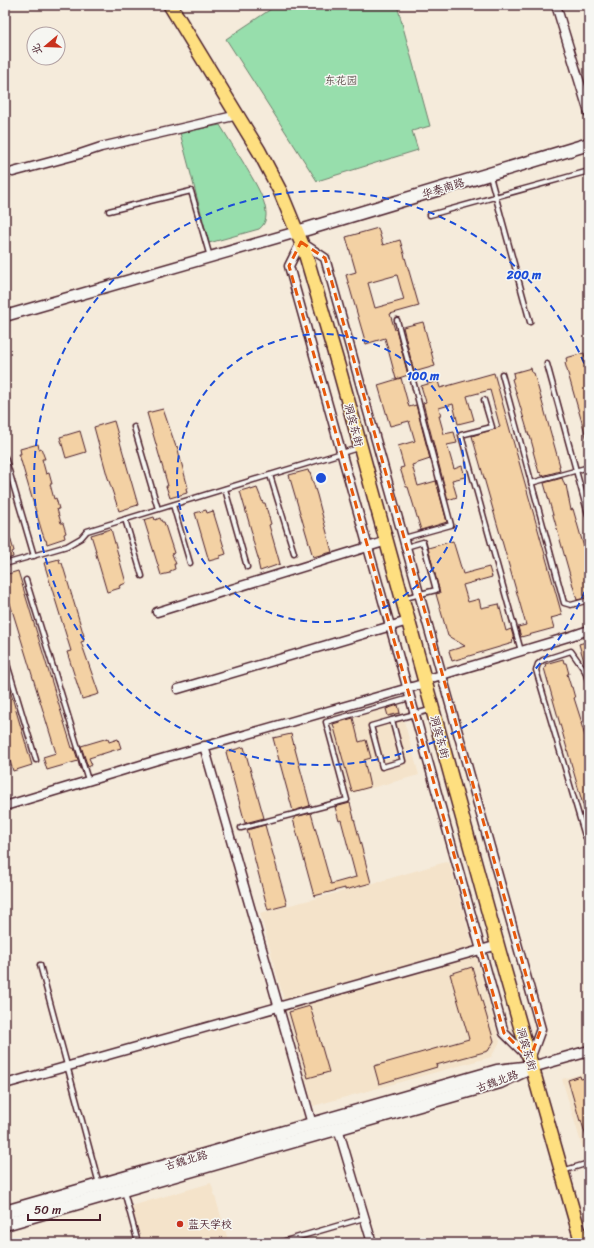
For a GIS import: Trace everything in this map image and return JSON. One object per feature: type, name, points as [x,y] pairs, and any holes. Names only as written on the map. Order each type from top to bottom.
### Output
[{"type":"main road","name":"洞宾东街","points":[[170,5],[238,115],[270,171],[299,237],[336,358],[498,946],[582,1243]]},
{"type":"main road","name":"华泰南路","points":[[299,237],[490,174],[589,144]]},
{"type":"main road","name":"古魏北路","points":[[5,1212],[497,1071],[531,1063]]},
{"type":"main road","name":"古魏北路","points":[[5,1224],[500,1082],[531,1063]]},
{"type":"street","points":[[556,5],[589,113]]},
{"type":"street","points":[[13,172],[101,147],[238,115]]},
{"type":"street","points":[[5,316],[210,258],[299,237]]},
{"type":"street","points":[[299,237],[289,266],[480,950],[504,1033],[531,1063]]},
{"type":"street","points":[[299,237],[325,258],[420,594],[541,1029],[531,1063]]},
{"type":"street","points":[[157,612],[387,541]]},
{"type":"street","points":[[178,689],[408,621]]},
{"type":"street","points":[[5,805],[407,688],[442,674],[589,630]]},
{"type":"street","points":[[204,746],[312,1124]]},
{"type":"street","points":[[5,1084],[498,946]]},
{"type":"street","points":[[531,1063],[589,1051]]},
{"type":"street","points":[[338,1128],[372,1243]]},
{"type":"lane","points":[[430,215],[589,172]]},
{"type":"lane","points":[[490,174],[530,322]]},
{"type":"lane","points":[[109,212],[191,191],[210,258]]},
{"type":"lane","points":[[397,320],[451,525],[404,538]]},
{"type":"lane","points":[[547,364],[589,518]]},
{"type":"lane","points":[[502,374],[564,603],[571,605],[589,600]]},
{"type":"lane","points":[[484,400],[492,427],[461,435],[521,651]]},
{"type":"lane","points":[[134,427],[158,509]]},
{"type":"lane","points":[[5,564],[71,544],[81,538],[86,531],[361,448]]},
{"type":"lane","points":[[5,457],[34,556]]},
{"type":"lane","points":[[531,483],[589,468]]},
{"type":"lane","points":[[270,475],[294,554]]},
{"type":"lane","points":[[225,489],[247,567]]},
{"type":"lane","points":[[173,505],[190,563]]},
{"type":"lane","points":[[125,519],[142,576]]},
{"type":"lane","points":[[402,599],[436,590],[423,542],[406,547]]},
{"type":"lane","points":[[26,580],[88,780]]},
{"type":"lane","points":[[588,839],[536,670],[538,664],[543,660],[571,651],[587,670],[589,684]]},
{"type":"lane","points":[[5,657],[36,760]]},
{"type":"lane","points":[[242,828],[347,800],[326,722],[410,698]]},
{"type":"lane","points":[[392,720],[403,761],[382,767],[371,726],[392,720],[433,709]]},
{"type":"lane","points":[[40,964],[99,1185]]},
{"type":"lane","points":[[561,1171],[589,1163]]},
{"type":"lane","points":[[123,1190],[138,1243]]},
{"type":"lane","points":[[278,1243],[364,1218]]},
{"type":"highlighted area","points":[[301,242],[325,258],[541,1029],[530,1059],[504,1033],[289,266]]},
{"type":"shaded area","points":[[398,699],[419,775],[349,794],[329,717]]},
{"type":"shaded area","points":[[449,861],[500,1042],[491,1057],[313,1106],[260,913],[374,883]]},
{"type":"shaded area","points":[[589,1072],[589,1170],[562,1079]]},
{"type":"shaded area","name":"蓝天学校","points":[[211,1183],[229,1243],[142,1243],[131,1206]]},
{"type":"green space","name":"东花园","points":[[277,5],[397,5],[430,126],[412,131],[418,150],[317,181],[226,39]]},
{"type":"green space","points":[[220,125],[257,186],[262,196],[266,215],[264,223],[259,229],[209,243],[180,133]]},
{"type":"building","points":[[378,228],[383,245],[400,240],[419,306],[390,314],[395,330],[396,329],[408,375],[396,379],[385,338],[366,344],[346,275],[356,272],[346,237]],"holes":[[[397,275],[404,300],[375,308],[368,283]]]},
{"type":"building","points":[[423,322],[435,366],[414,372],[403,327]]},
{"type":"building","points":[[584,353],[589,364],[589,439],[587,440],[565,363],[567,362],[566,358]]},
{"type":"building","points":[[531,368],[532,373],[534,373],[560,466],[560,471],[542,476],[540,472],[539,473],[530,436],[512,379],[514,378],[513,373]]},
{"type":"building","points":[[494,373],[562,615],[551,618],[554,628],[521,637],[518,627],[526,625],[472,436],[500,427],[490,390],[467,396],[474,420],[458,424],[453,404],[439,408],[441,416],[439,416],[444,434],[454,432],[457,443],[447,445],[454,469],[462,466],[465,477],[452,480],[457,497],[448,500],[423,403],[426,402],[421,386],[438,381],[440,388]]},
{"type":"building","points":[[401,378],[409,407],[416,405],[430,459],[412,465],[418,486],[436,481],[447,522],[421,530],[408,487],[406,487],[400,468],[404,467],[398,446],[415,441],[409,421],[390,426],[378,385]]},
{"type":"building","points":[[163,409],[176,447],[177,446],[188,488],[186,488],[187,493],[170,498],[166,486],[168,486],[147,413]]},
{"type":"building","points":[[114,421],[138,505],[119,511],[107,475],[94,427]]},
{"type":"building","points":[[80,431],[86,452],[66,458],[60,437]]},
{"type":"building","points":[[38,444],[39,449],[41,448],[45,459],[42,459],[46,474],[49,473],[54,499],[56,498],[61,523],[63,523],[66,533],[64,534],[65,538],[47,544],[42,532],[19,454],[21,454],[20,449]]},
{"type":"building","points":[[308,470],[317,495],[332,552],[313,557],[289,475]]},
{"type":"building","points":[[562,478],[565,486],[566,485],[571,510],[573,509],[589,565],[587,566],[589,572],[589,597],[577,600],[544,483]]},
{"type":"building","points":[[251,488],[251,490],[257,488],[263,503],[265,503],[271,524],[269,525],[280,564],[260,571],[252,533],[240,491]]},
{"type":"building","points":[[206,510],[207,513],[213,511],[226,554],[220,556],[220,558],[209,561],[195,513]]},
{"type":"building","points":[[154,517],[155,520],[160,518],[162,522],[164,522],[176,564],[174,564],[175,569],[170,571],[170,573],[161,575],[144,520]]},
{"type":"building","points":[[5,527],[7,527],[14,551],[12,552],[13,557],[5,560]]},
{"type":"building","points":[[111,529],[126,583],[119,586],[120,588],[107,592],[91,535]]},
{"type":"building","points":[[453,541],[463,574],[489,567],[492,577],[463,585],[468,602],[479,599],[481,608],[499,604],[506,631],[511,629],[514,639],[512,640],[513,643],[452,661],[449,651],[465,646],[448,636],[436,594],[440,593],[428,548]]},
{"type":"building","points":[[59,559],[60,563],[62,563],[84,636],[82,636],[84,641],[81,642],[99,694],[82,699],[67,652],[71,651],[44,563]]},
{"type":"building","points":[[18,571],[72,748],[74,748],[81,769],[78,761],[47,770],[43,757],[56,753],[5,587],[5,575]]},
{"type":"building","points":[[589,641],[589,670],[588,670],[579,644]]},
{"type":"building","points":[[563,659],[564,663],[566,663],[569,674],[567,674],[589,746],[589,819],[587,819],[544,668],[546,667],[545,664]]},
{"type":"building","points":[[5,680],[7,680],[32,765],[13,771],[5,743]]},
{"type":"building","points":[[398,705],[400,713],[388,716],[386,709]]},
{"type":"building","points":[[353,718],[359,742],[366,740],[371,758],[364,760],[370,787],[352,792],[333,724]]},
{"type":"building","points":[[291,734],[310,805],[293,811],[273,738]]},
{"type":"building","points":[[108,738],[109,742],[118,739],[121,748],[89,758],[92,765],[88,767],[81,746]]},
{"type":"building","points":[[244,747],[264,818],[245,823],[226,752]]},
{"type":"building","points":[[350,803],[371,883],[314,896],[293,819],[295,819],[295,817],[311,813],[331,884],[356,877],[341,820],[339,821],[335,807]]},
{"type":"building","points":[[265,825],[287,905],[268,910],[247,830]]},
{"type":"building","points":[[472,967],[494,1041],[488,1051],[436,1065],[437,1067],[379,1084],[374,1066],[469,1039],[450,974]]},
{"type":"building","points":[[310,1006],[329,1072],[308,1078],[289,1012]]},
{"type":"building","points":[[580,1076],[581,1079],[589,1077],[589,1094],[586,1095],[589,1105],[589,1139],[587,1140],[568,1080]]},
{"type":"place","name":"蓝天学校","points":[[180,1224]]}]
